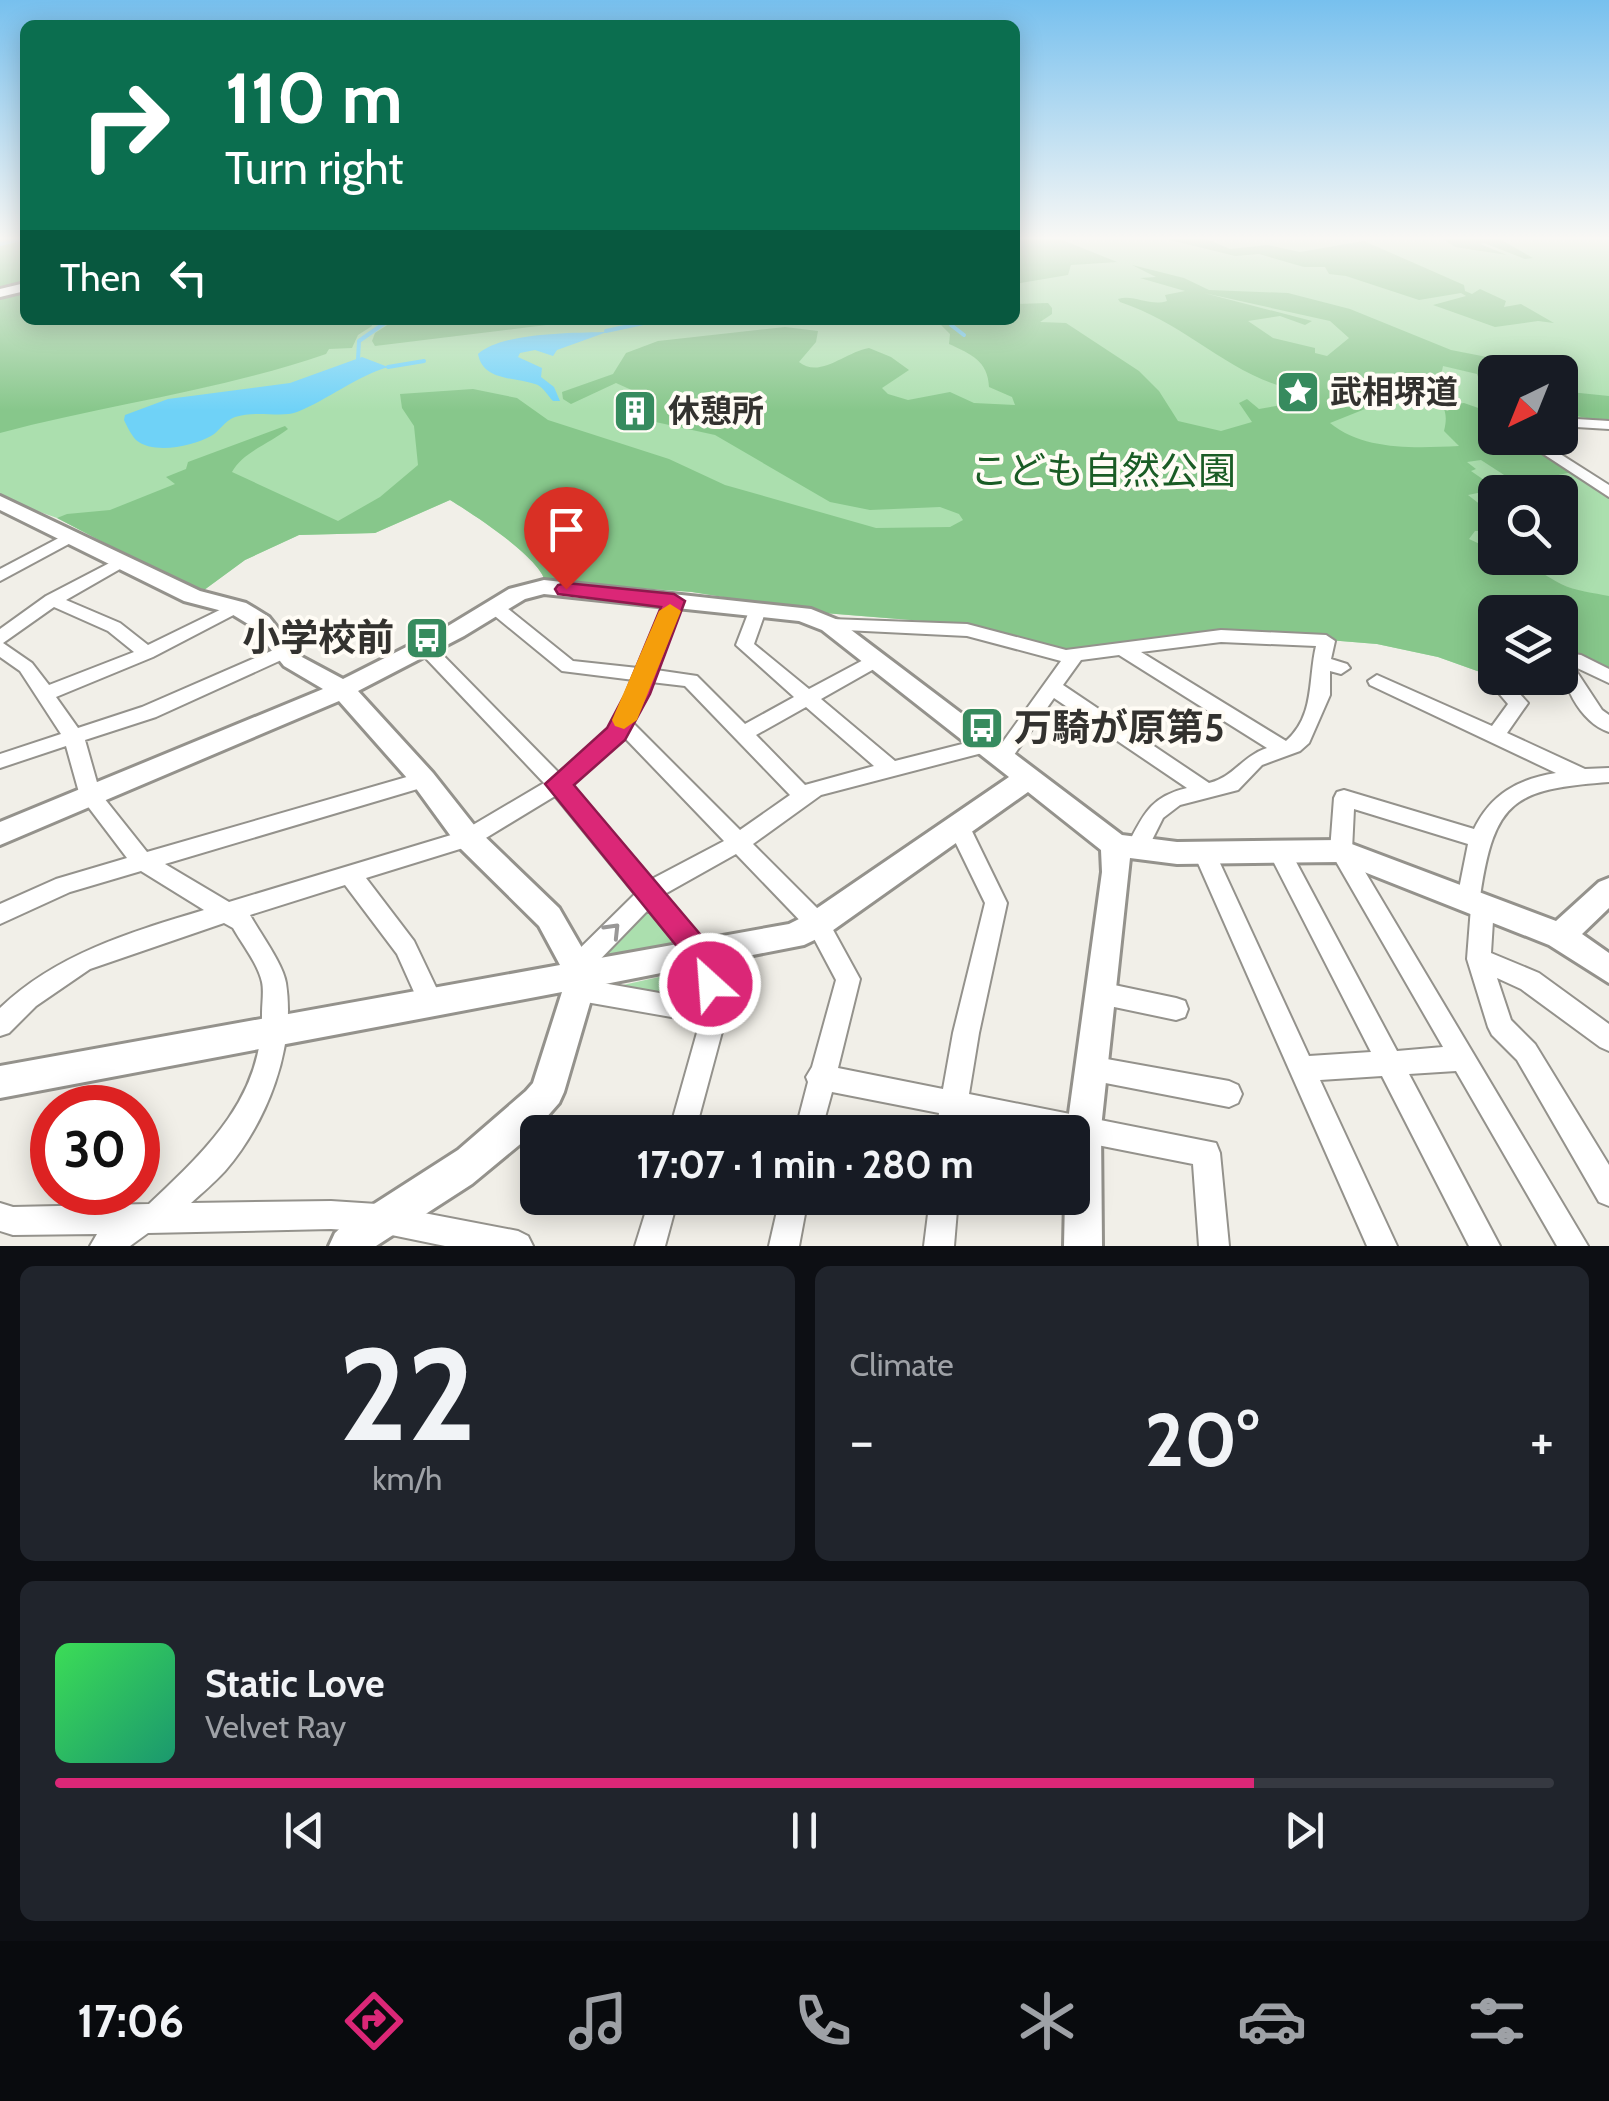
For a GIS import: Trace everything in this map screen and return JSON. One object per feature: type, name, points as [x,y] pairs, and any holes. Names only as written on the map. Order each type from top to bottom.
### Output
[{"type":"street","points":[[1578,423],[1609,425]]},
{"type":"street","points":[[1552,455],[1609,492]]},
{"type":"street","points":[[1594,482],[1609,473]]},
{"type":"street","points":[[0,502],[192,596],[238,608],[261,622],[284,652],[342,689],[424,780],[468,838],[549,917],[580,978],[713,1014]]},
{"type":"street","points":[[0,576],[72,536]]},
{"type":"street","points":[[0,638],[52,600],[121,562]]},
{"type":"street","points":[[0,834],[179,762],[342,689],[517,594],[544,588],[803,614],[830,624],[967,630],[1036,650],[1075,654],[1222,636],[1326,641],[1331,665],[1322,696],[1302,738],[1293,746],[1256,760],[1231,785],[1174,799],[1155,813],[1126,847],[1116,872],[1085,1115]]},
{"type":"street","points":[[52,600],[114,627],[147,653]]},
{"type":"street","points":[[0,1025],[28,998],[82,962],[162,932],[468,838],[558,784],[616,734],[674,601]]},
{"type":"street","points":[[46,694],[147,653],[238,608]]},
{"type":"street","points":[[496,608],[568,667],[690,680],[802,795]]},
{"type":"street","points":[[757,610],[745,645],[891,769]]},
{"type":"street","points":[[830,624],[1028,778],[1126,847],[1205,854],[1341,851],[1560,936],[1609,970]]},
{"type":"street","points":[[424,646],[558,784],[702,954],[713,1014],[686,1115]]},
{"type":"street","points":[[1119,647],[1282,748]]},
{"type":"street","points":[[0,648],[26,667],[46,694],[74,738],[90,796],[142,862],[241,921],[274,980],[275,1034],[262,1084],[239,1128],[216,1160],[147,1220],[104,1246]]},
{"type":"street","points":[[0,762],[148,712],[284,652]]},
{"type":"street","points":[[348,1246],[377,1218],[456,1173],[536,1105],[547,1092],[580,978],[648,893],[737,844],[802,795],[891,769],[994,751],[1052,687],[1075,654]]},
{"type":"street","points":[[1578,660],[1609,676]]},
{"type":"street","points":[[741,735],[876,661]]},
{"type":"street","points":[[1377,681],[1581,776]]},
{"type":"street","points":[[1052,687],[1206,791]]},
{"type":"street","points":[[1578,687],[1595,715],[1609,725]]},
{"type":"street","points":[[1496,736],[1518,703],[1510,695]]},
{"type":"street","points":[[622,724],[818,924],[848,979],[812,1115]]},
{"type":"street","points":[[1607,1184],[1526,1052],[1501,1027],[1478,959],[1475,902],[1477,838],[1497,804],[1512,795],[1581,776],[1609,775]]},
{"type":"street","points":[[0,1082],[793,936],[818,924],[1028,778]]},
{"type":"street","points":[[0,914],[64,885],[424,780]]},
{"type":"street","points":[[1477,838],[1344,798],[1341,851],[1573,1246]]},
{"type":"street","points":[[951,1115],[996,903],[959,827]]},
{"type":"street","points":[[1279,851],[1485,1246]]},
{"type":"street","points":[[1205,854],[1382,1246]]},
{"type":"street","points":[[350,875],[406,948],[432,1004]]},
{"type":"street","points":[[1560,936],[1606,897]]},
{"type":"street","points":[[1478,959],[1530,980],[1609,1038]]},
{"type":"street","points":[[1100,992],[1176,1009]]},
{"type":"street","points":[[1301,1069],[1464,1058]]},
{"type":"street","points":[[1090,1068],[1228,1094]]},
{"type":"street","points":[[820,1078],[1015,1115]]},
{"type":"street","points":[[1090,1129],[1206,1152],[1214,1246]]},
{"type":"street","points":[[0,1217],[13,1221],[331,1215],[377,1218],[503,1244]]},
{"type":"street","points":[[650,1246],[659,1215]]},
{"type":"street","points":[[784,1246],[790,1215]]},
{"type":"street","points":[[940,1246],[943,1215]]},
{"type":"street","points":[[1083,1215],[1083,1246]]},
{"type":"green space","name":"こども自然公園","points":[[0,295],[20,295],[20,325],[1020,325],[1020,295],[1609,295],[1609,422],[1578,420],[1578,355],[1478,355],[1478,455],[1544,455],[1575,475],[1478,475],[1478,575],[1578,575],[1578,477],[1609,497],[1609,673],[1578,662],[1578,595],[1478,595],[1478,671],[1438,657],[1377,644],[1217,631],[1058,652],[961,624],[824,613],[692,592],[545,581],[531,560],[489,525],[450,500],[375,533],[299,535],[245,560],[200,593],[57,518],[0,498]]},
{"type":"green space","points":[[0,295],[20,295],[20,325],[372,325],[358,335],[352,348],[329,349],[326,354],[245,378],[0,433]]},
{"type":"green space","name":"こども自然公園","points":[[1165,295],[1212,295],[1312,321],[1305,325],[1280,316],[1248,321],[1273,338],[1315,348],[1315,353],[1327,356],[1349,338],[1330,321],[1214,295],[1296,295],[1350,309],[1451,350],[1478,355],[1478,377],[1443,366],[1439,385],[1443,392],[1437,395],[1451,405],[1464,403],[1478,408],[1478,455],[1544,455],[1572,472],[1504,475],[1481,460],[1467,462],[1478,476],[1478,493],[1468,495],[1478,503],[1478,531],[1469,539],[1478,543],[1478,575],[1546,575],[1566,586],[1609,596],[1609,673],[1578,662],[1578,595],[1478,595],[1478,671],[1438,657],[1377,644],[1217,631],[1058,652],[961,624],[824,613],[692,592],[545,581],[531,560],[489,525],[450,500],[375,533],[299,535],[245,560],[200,593],[57,518],[110,510],[175,484],[166,477],[186,469],[188,462],[285,426],[288,429],[249,454],[232,472],[338,521],[380,497],[418,465],[414,426],[402,408],[400,394],[473,389],[517,398],[548,420],[669,459],[725,485],[876,528],[950,527],[963,520],[959,514],[940,507],[870,510],[830,502],[715,435],[651,421],[636,392],[616,383],[571,404],[563,399],[562,392],[613,374],[626,353],[658,341],[785,327],[818,331],[816,342],[799,362],[807,366],[824,366],[869,348],[891,357],[909,370],[882,388],[888,394],[908,400],[950,392],[974,403],[1015,405],[1012,397],[989,387],[977,359],[949,344],[950,334],[941,325],[1020,325],[1020,304],[1048,303],[1052,314],[1040,322],[1066,323],[1139,371],[1159,391],[1178,421],[1221,431],[1252,422],[1239,403],[1247,399],[1259,409],[1282,405],[1286,388],[1243,370],[1118,299],[1167,301]],"holes":[[[1405,393],[1431,397],[1445,412],[1444,431],[1459,446],[1374,443],[1330,423]]]},
{"type":"green space","points":[[1404,295],[1448,295],[1419,300]]},
{"type":"green space","points":[[1493,295],[1506,301],[1504,307],[1521,304],[1554,323],[1538,321],[1495,327],[1433,305],[1466,296]]},
{"type":"green space","points":[[387,325],[546,325],[375,346],[375,333]]},
{"type":"green space","points":[[1578,393],[1609,396],[1609,422],[1578,416]]},
{"type":"green space","points":[[643,905],[684,942],[616,960],[603,950]]},
{"type":"green space","points":[[695,969],[701,973],[699,1004],[614,987]]},
{"type":"water","points":[[607,332],[557,350],[553,356],[535,350],[520,353],[518,357],[542,368],[541,377],[554,387],[560,401],[553,401],[538,385],[493,374],[478,354],[504,341],[521,338]]},
{"type":"water","points":[[362,357],[388,367],[297,412],[235,417],[211,436],[194,443],[163,448],[144,445],[134,438],[124,420],[125,415],[168,399],[290,383]]},
{"type":"waterway","points":[[358,359],[359,341],[382,325]]},
{"type":"waterway","points":[[606,331],[634,325]]},
{"type":"waterway","points":[[951,325],[964,335]]},
{"type":"waterway","points":[[388,367],[424,361]]},
{"type":"slow traffic","points":[[624,720],[670,611]]},
{"type":"place","name":"武相堺道","points":[[1298,392]]},
{"type":"place","name":"休憩所","points":[[635,411]]},
{"type":"place","name":"小学校前","points":[[427,638]]},
{"type":"place","name":"万騎が原第5","points":[[982,728]]},
{"type":"route","points":[[566,589],[674,601],[637,694],[616,734],[558,784],[699,955],[706,954],[710,984]]}]
